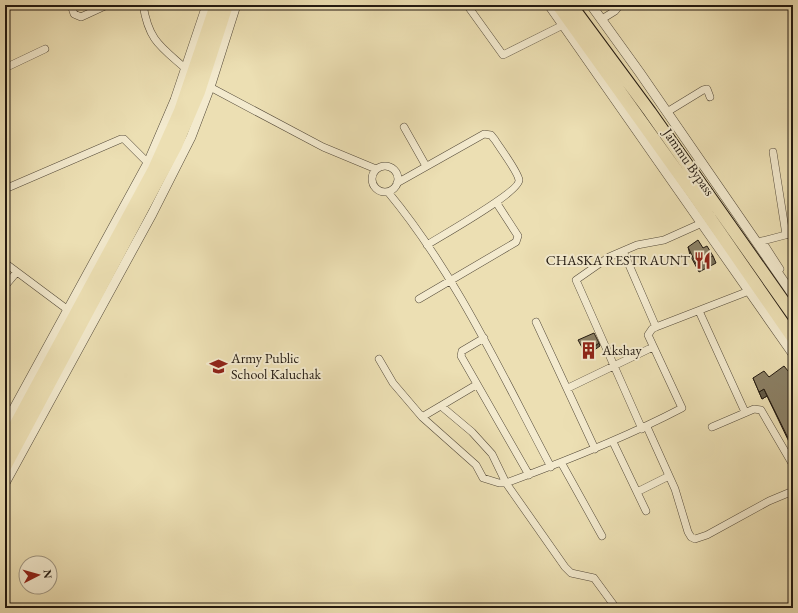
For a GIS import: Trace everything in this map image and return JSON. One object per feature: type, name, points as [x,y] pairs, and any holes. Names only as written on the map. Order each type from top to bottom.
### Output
[{"type":"highway","points":[[5,444],[154,169],[180,112],[216,5]]},
{"type":"highway","points":[[5,467],[176,146],[199,92],[227,5]]},
{"type":"highway","name":"Jammu Bypass","points":[[558,5],[694,195],[793,338]]},
{"type":"highway","name":"Jammu Bypass","points":[[571,5],[650,112],[755,245],[793,315]]},
{"type":"street","points":[[71,5],[74,14],[81,17],[107,5]]},
{"type":"street","points":[[143,5],[146,24],[153,39],[186,69]]},
{"type":"street","points":[[5,425],[148,163],[175,100],[207,5]]},
{"type":"street","points":[[5,483],[152,214],[191,137],[210,87],[236,5]]},
{"type":"street","points":[[467,5],[503,55],[563,25]]},
{"type":"street","points":[[549,5],[793,354]]},
{"type":"street","points":[[591,5],[667,112],[755,245],[793,295]]},
{"type":"street","points":[[602,19],[615,11],[620,5]]},
{"type":"street","points":[[5,68],[45,49]]},
{"type":"street","points":[[210,87],[322,147],[376,169]]},
{"type":"street","points":[[667,112],[703,90],[707,89],[710,97]]},
{"type":"street","points":[[404,127],[426,166]]},
{"type":"street","points":[[398,183],[397,174],[392,167],[384,166],[376,169],[372,176],[373,185],[379,191],[388,192],[398,183],[426,166],[484,134],[491,135],[519,180],[516,188],[496,202],[427,244]]},
{"type":"street","points":[[5,188],[121,139],[124,140],[148,163]]},
{"type":"street","points":[[755,245],[789,234],[773,152]]},
{"type":"street","points":[[388,192],[427,244],[451,282],[484,338],[551,467]]},
{"type":"street","points":[[419,299],[451,282],[518,239],[518,236],[496,202]]},
{"type":"street","points":[[702,223],[664,240],[637,245],[609,257],[576,280],[614,365],[669,476],[688,532],[691,536],[695,539],[707,535],[769,501],[793,491]]},
{"type":"street","points":[[755,245],[793,288]]},
{"type":"street","points":[[623,251],[656,327]]},
{"type":"street","points":[[5,263],[16,273],[68,310]]},
{"type":"street","points":[[5,286],[16,273]]},
{"type":"street","points":[[379,359],[396,387],[422,417],[476,465],[483,478],[500,483],[506,483],[562,464],[644,428],[682,408],[648,335],[652,329],[656,327],[749,291]]},
{"type":"street","points":[[699,311],[745,412]]},
{"type":"street","points":[[536,322],[568,388],[595,449]]},
{"type":"street","points":[[484,338],[461,353],[476,385],[529,475]]},
{"type":"street","points":[[568,388],[653,347]]},
{"type":"street","points":[[422,417],[476,385]]},
{"type":"street","points":[[441,406],[472,432],[492,454],[506,483],[565,567],[572,573],[594,578],[616,608]]},
{"type":"street","points":[[712,427],[745,412],[754,409],[761,410],[793,464]]},
{"type":"street","points":[[613,442],[646,511]]},
{"type":"street","points":[[562,464],[602,536]]},
{"type":"street","points":[[637,492],[669,476]]},
{"type":"building","points":[[698,240],[703,248],[707,246],[713,256],[696,264],[688,247]]},
{"type":"building","name":"Akshay","points":[[594,333],[599,343],[585,353],[578,340]]},
{"type":"building","points":[[784,366],[793,377],[793,437],[789,440],[764,389],[759,392],[753,378],[764,371],[769,377]]},
{"type":"place","name":"CHASKA RESTRAUNT","points":[[703,260]]},
{"type":"place","name":"Akshay","points":[[589,350]]},
{"type":"place","name":"Army Public School Kaluchak","points":[[218,366]]}]
